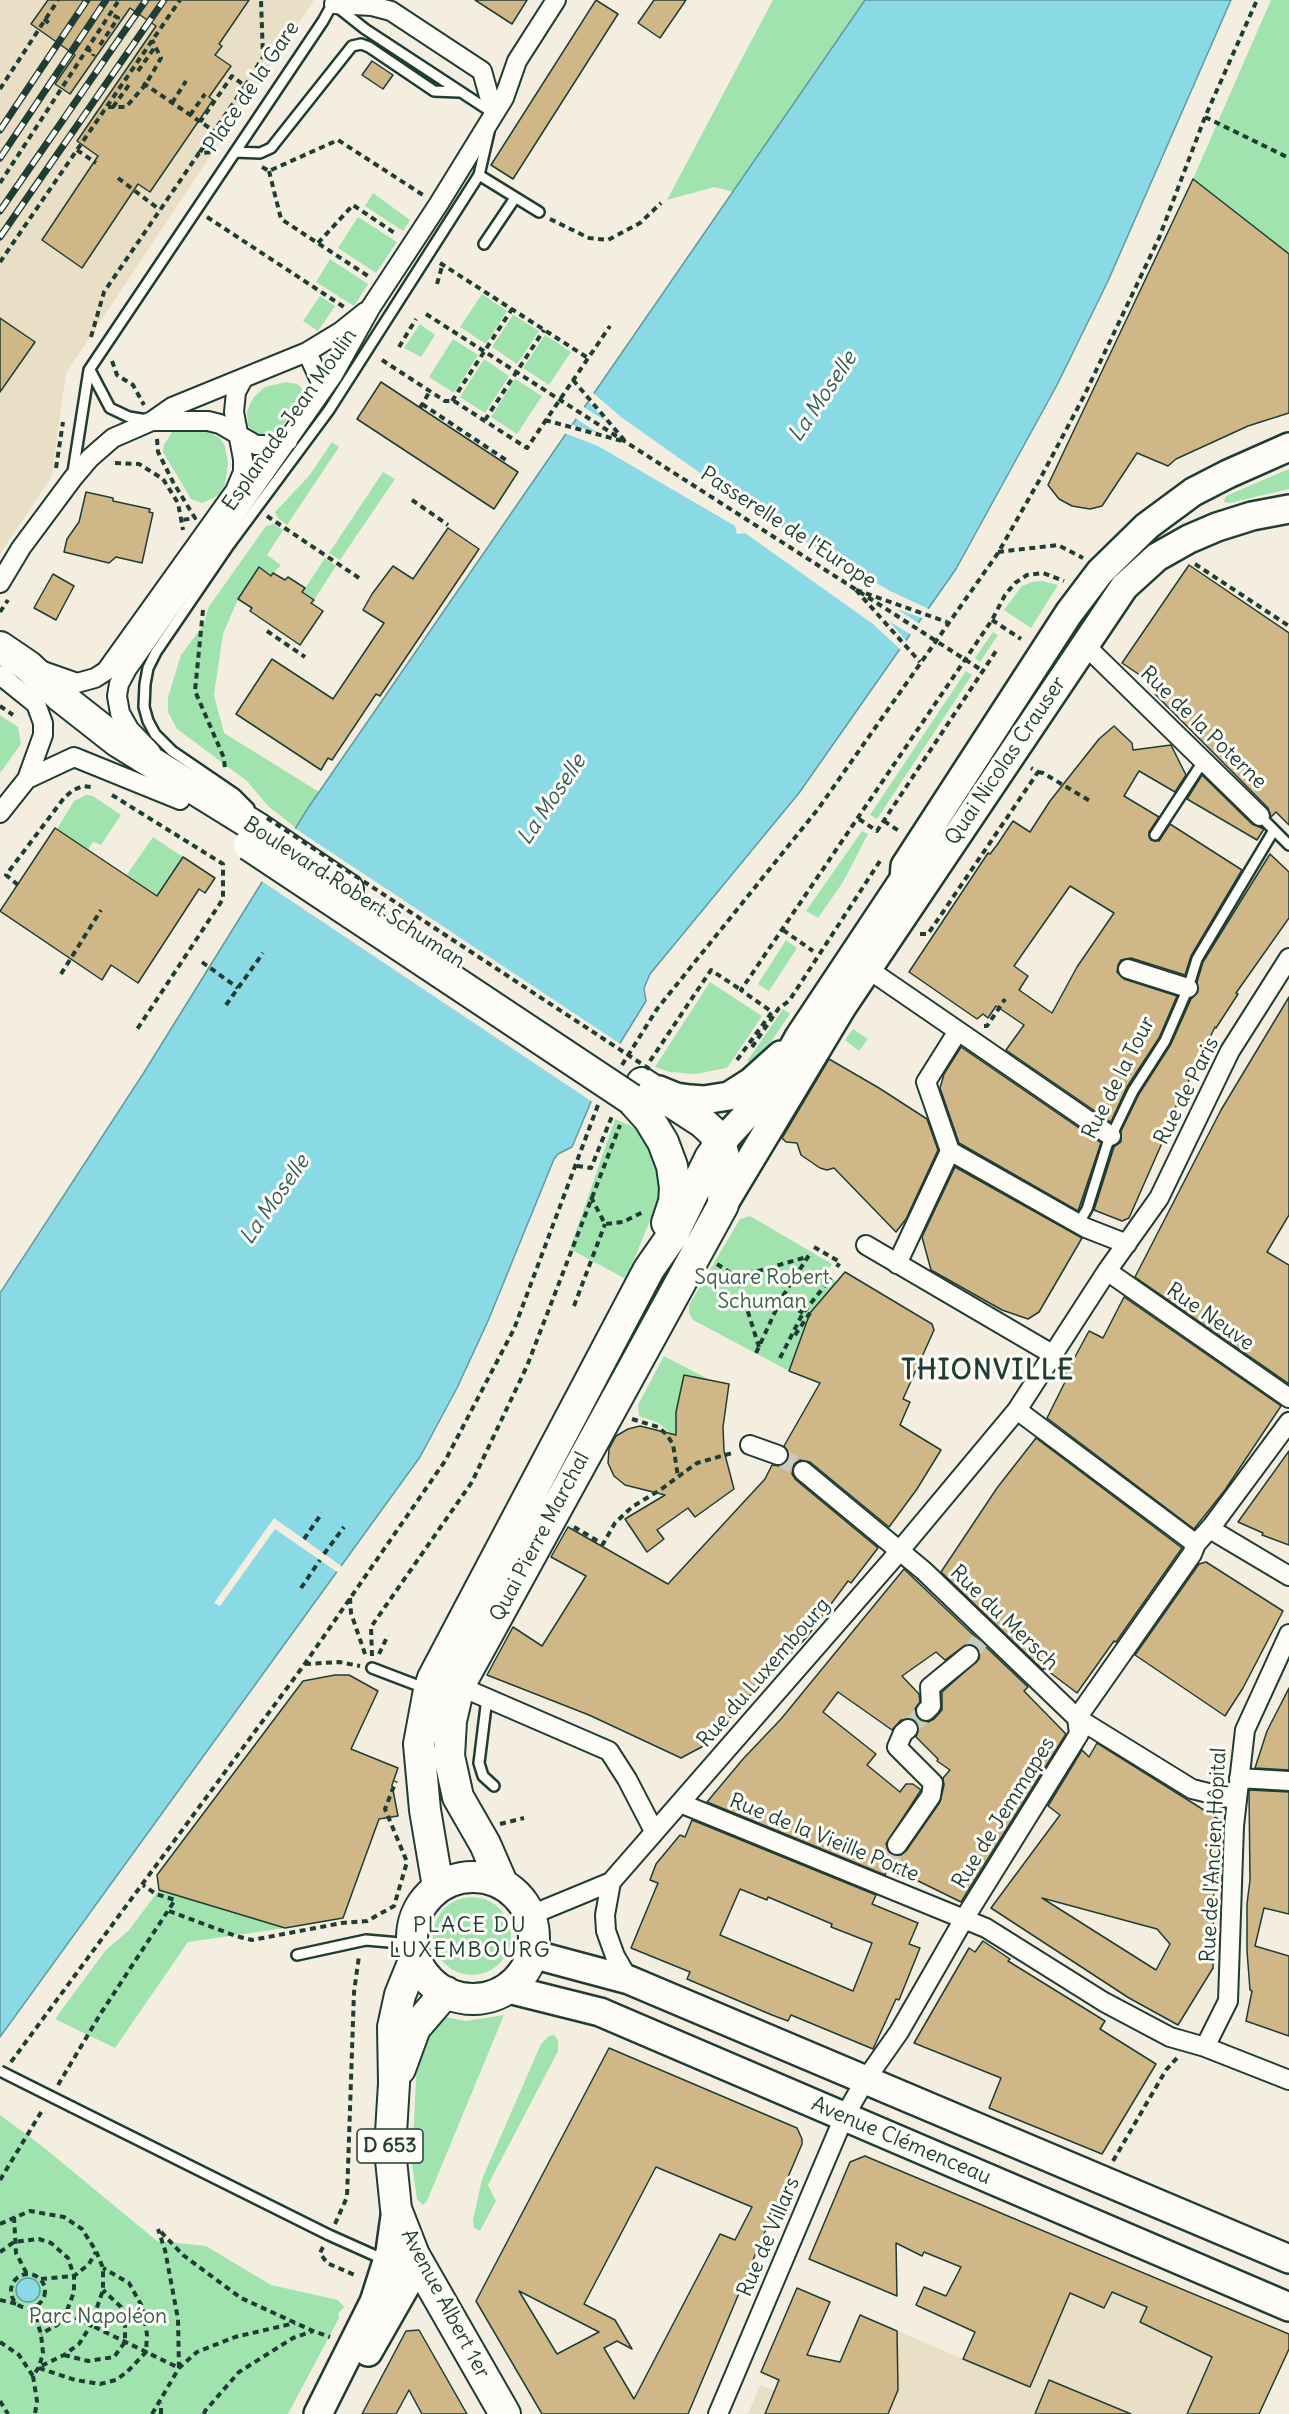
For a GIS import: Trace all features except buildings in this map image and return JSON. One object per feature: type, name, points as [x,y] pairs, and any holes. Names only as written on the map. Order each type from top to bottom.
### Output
[{"type":"main road","name":"Boulevard Robert Schuman","points":[[0,647],[14,668],[28,683],[180,800],[260,829],[637,1089],[702,1122],[714,1145]]},
{"type":"main road","name":"Boulevard Robert Schuman","points":[[14,668],[61,697],[117,741],[260,829],[637,1089]]},
{"type":"main road","name":"Quai Pierre Marchal","points":[[438,1887],[425,1810],[419,1744],[429,1690],[443,1658],[655,1258],[674,1202],[672,1166],[637,1089]]},
{"type":"main road","name":"Quai Pierre Marchal","points":[[501,1883],[485,1844],[458,1797],[449,1756],[451,1720],[459,1686],[723,1205],[723,1157],[714,1145],[672,1236],[655,1258]]},
{"type":"main road","points":[[480,1876],[501,1883],[514,1891],[524,1902],[531,1915],[535,1935],[532,1954],[519,1980],[508,1989],[493,1996],[477,1999],[461,1998],[446,1992],[433,1984],[422,1972],[414,1951],[412,1932],[416,1915],[425,1899],[438,1887],[451,1880],[480,1876]]},
{"type":"main road","name":"Avenue Albert 1er","points":[[414,1951],[393,2027],[394,2083],[390,2150],[401,2258],[451,2317],[505,2414]]},
{"type":"main road","name":"Avenue Albert 1er","points":[[394,2083],[415,2028],[446,1992]]},
{"type":"street","points":[[494,114],[504,98],[517,61],[556,0]]},
{"type":"street","points":[[335,1],[391,11],[482,70],[494,114]]},
{"type":"street","name":"Esplanade Jean Moulin","points":[[169,772],[129,729],[120,713],[117,696],[119,684],[333,375],[371,307],[494,114]]},
{"type":"street","name":"Esplanade Jean Moulin","points":[[0,582],[21,548],[73,478],[90,458],[113,438],[153,422],[172,407],[307,352],[340,332],[371,307]]},
{"type":"street","points":[[307,352],[323,387]]},
{"type":"street","name":"Esplanade Jean Moulin","points":[[14,668],[77,683],[106,672],[235,491],[243,472],[234,412],[236,392],[243,379]]},
{"type":"street","name":"Esplanade Jean Moulin","points":[[153,422],[208,421],[220,424],[239,436]]},
{"type":"street","points":[[239,436],[256,445],[273,445],[288,441]]},
{"type":"street","name":"Quai Nicolas Crauser","points":[[799,1038],[904,879],[905,866],[986,739],[1069,613],[1100,572],[1147,526],[1193,492],[1289,447]]},
{"type":"street","name":"Quai Nicolas Crauser","points":[[789,1093],[868,969],[1124,587],[1157,557],[1189,539],[1217,527],[1289,509]]},
{"type":"street","name":"Rue de la Poterne","points":[[1083,647],[1094,654],[1260,816]]},
{"type":"street","points":[[0,675],[36,705],[41,715],[44,735],[27,779],[0,813]]},
{"type":"street","points":[[27,779],[74,757],[180,800]]},
{"type":"street","name":"Rue de Paris","points":[[1017,1410],[1107,1271],[1159,1198],[1230,1051],[1289,958]]},
{"type":"street","points":[[868,969],[1111,1136]]},
{"type":"street","points":[[1128,969],[1188,988]]},
{"type":"street","points":[[958,1031],[926,1082],[950,1151],[1078,1224],[1127,1244]]},
{"type":"street","points":[[637,1089],[690,1099],[704,1100],[729,1096],[751,1082],[799,1038]]},
{"type":"street","name":"Quai Pierre Marchal","points":[[714,1145],[771,1088],[799,1038]]},
{"type":"street","name":"Quai Pierre Marchal","points":[[723,1205],[789,1093]]},
{"type":"street","points":[[897,1264],[950,1151]]},
{"type":"street","points":[[866,1245],[1052,1354]]},
{"type":"street","name":"Rue Neuve","points":[[1107,1271],[1289,1398]]},
{"type":"street","points":[[1017,1410],[1196,1544]]},
{"type":"street","name":"Rue du Luxembourg","points":[[654,1831],[897,1554],[1017,1410]]},
{"type":"street","name":"Rue de Jemmapes","points":[[866,2079],[899,2032],[964,1919],[1079,1734],[1077,1718],[1192,1554],[1196,1544],[1210,1529],[1289,1422]]},
{"type":"street","points":[[750,1445],[778,1455]]},
{"type":"street","name":"Rue du Mersch","points":[[803,1471],[897,1554],[983,1636],[1077,1718],[1192,1789],[1237,1800]]},
{"type":"street","points":[[1210,1529],[1289,1576]]},
{"type":"street","name":"Rue de l'Ancien Hôpital","points":[[1205,2048],[1228,2001],[1237,1800],[1245,1730],[1289,1634]]},
{"type":"street","points":[[926,1711],[931,1706],[930,1687],[969,1655]]},
{"type":"street","points":[[459,1686],[609,1751],[654,1831],[611,1882],[531,1915]]},
{"type":"street","points":[[897,1845],[931,1796],[933,1783],[897,1747],[903,1733],[908,1729]]},
{"type":"street","points":[[1239,1778],[1289,1781]]},
{"type":"street","name":"Rue de la Vieille Porte","points":[[680,1803],[884,1878],[986,1928],[1104,2002],[1177,2039],[1289,2080]]},
{"type":"street","points":[[611,1882],[605,1915],[606,1931],[615,1956],[629,1980]]},
{"type":"street","name":"Avenue Clémenceau","points":[[532,1954],[629,1980],[1289,2259]]},
{"type":"street","name":"Avenue Clémenceau","points":[[508,1989],[600,2012],[1289,2307]]},
{"type":"street","name":"Rue de Villars","points":[[718,2414],[844,2117],[866,2079]]},
{"type":"street","points":[[318,2414],[386,2300],[410,2280],[401,2258]]},
{"type":"street","points":[[386,2300],[414,2293],[429,2296],[451,2317]]},
{"type":"street","points":[[336,2414],[386,2300]]},
{"type":"lane","points":[[335,1],[365,29],[494,114]]},
{"type":"lane","name":"Place de la Gare","points":[[89,370],[335,1]]},
{"type":"lane","points":[[235,152],[260,153],[271,148],[352,46],[361,44],[369,47],[434,92],[458,92]]},
{"type":"lane","name":"Esplanade Jean Moulin","points":[[260,829],[235,794],[172,751],[155,734],[144,707],[148,668],[156,652],[229,545],[318,426],[479,175],[494,114]]},
{"type":"lane","points":[[479,175],[539,212]]},
{"type":"lane","points":[[484,244],[515,198]]},
{"type":"lane","name":"Esplanade Jean Moulin","points":[[89,370],[110,408],[129,417],[153,422]]},
{"type":"lane","name":"Esplanade Jean Moulin","points":[[73,478],[89,370]]},
{"type":"lane","points":[[288,441],[318,426]]},
{"type":"lane","points":[[1155,835],[1204,760]]},
{"type":"lane","name":"Rue de la Poterne","points":[[1260,816],[1289,845]]},
{"type":"lane","name":"Rue de la Tour","points":[[1078,1224],[1087,1209],[1111,1136],[1133,1091],[1165,1041],[1188,988],[1197,958],[1274,830]]},
{"type":"lane","points":[[372,1668],[429,1690]]},
{"type":"lane","points":[[487,1698],[479,1763],[483,1776],[494,1786]]},
{"type":"lane","points":[[297,1956],[366,1940],[414,1951]]},
{"type":"lane","points":[[3,2069],[72,2107],[329,2235],[401,2258]]},
{"type":"path","points":[[0,89],[58,0]]},
{"type":"path","points":[[0,183],[119,0]]},
{"type":"path","points":[[0,262],[180,0]]},
{"type":"path","points":[[91,339],[104,292],[263,57],[261,0]]},
{"type":"path","points":[[1083,559],[1058,545],[998,553],[1040,480],[1094,375],[1159,238],[1205,117],[1257,0]]},
{"type":"path","points":[[100,45],[118,18],[110,13]]},
{"type":"path","points":[[44,19],[50,24],[49,26]]},
{"type":"path","points":[[107,107],[126,107],[145,83],[161,58],[152,40]]},
{"type":"path","points":[[138,71],[155,47]]},
{"type":"path","points":[[86,48],[94,53],[93,56]]},
{"type":"path","points":[[200,122],[232,76],[244,86]]},
{"type":"path","points":[[172,103],[186,81]]},
{"type":"path","points":[[113,107],[131,82]]},
{"type":"path","points":[[145,83],[214,131],[235,152],[269,171],[281,219],[376,281]]},
{"type":"path","points":[[190,115],[204,94]]},
{"type":"path","points":[[1205,117],[1289,158]]},
{"type":"path","points":[[269,171],[338,140],[432,201]]},
{"type":"path","points":[[77,150],[96,163]]},
{"type":"path","points":[[199,153],[235,152]]},
{"type":"path","points":[[118,178],[160,210]]},
{"type":"path","points":[[539,212],[589,238],[608,240],[640,223],[661,202]]},
{"type":"path","points":[[318,243],[353,205],[412,244]]},
{"type":"path","points":[[200,225],[212,208]]},
{"type":"path","points":[[206,216],[352,312]]},
{"type":"path","points":[[428,255],[588,358]]},
{"type":"path","points":[[437,284],[442,264],[448,256]]},
{"type":"path","points":[[452,401],[512,309]]},
{"type":"path","name":"Passerelle de l'Europe","points":[[426,314],[983,671]]},
{"type":"path","points":[[399,347],[416,320]]},
{"type":"path","points":[[382,360],[445,401],[452,401],[527,448],[610,327]]},
{"type":"path","points":[[485,420],[544,330]]},
{"type":"path","points":[[110,357],[117,375],[133,385],[153,422],[159,452],[173,482],[195,518],[183,520]]},
{"type":"path","points":[[573,380],[626,442]]},
{"type":"path","points":[[430,391],[421,406],[506,460]]},
{"type":"path","points":[[545,420],[626,442]]},
{"type":"path","points":[[112,464],[123,462],[139,464],[163,479],[178,503],[183,520],[183,531]]},
{"type":"path","points":[[412,500],[448,525]]},
{"type":"path","points":[[266,515],[359,578]]},
{"type":"path","points":[[1194,563],[1289,626]]},
{"type":"path","points":[[741,990],[993,620],[1005,595],[1015,583],[1027,575],[1043,573],[1067,583]]},
{"type":"path","points":[[856,590],[947,622]]},
{"type":"path","points":[[856,590],[920,662]]},
{"type":"path","points":[[204,608],[195,692],[224,758],[225,770]]},
{"type":"path","points":[[993,620],[1021,639]]},
{"type":"path","points":[[267,631],[305,657]]},
{"type":"path","points":[[859,819],[877,831],[996,651]]},
{"type":"path","points":[[0,706],[13,715]]},
{"type":"path","points":[[1023,763],[1090,801]]},
{"type":"path","points":[[892,933],[928,934],[978,864],[1038,772]]},
{"type":"path","points":[[18,885],[6,875],[64,798],[83,786],[92,787]]},
{"type":"path","points":[[103,790],[223,864],[223,898],[136,1031]]},
{"type":"path","points":[[884,821],[899,831]]},
{"type":"path","points":[[893,840],[905,822]]},
{"type":"path","points":[[260,829],[637,1089]]},
{"type":"path","points":[[736,1070],[779,1008],[789,1001],[881,859]]},
{"type":"path","points":[[61,974],[101,910]]},
{"type":"path","points":[[783,930],[813,951]]},
{"type":"path","points":[[226,1005],[263,953]]},
{"type":"path","points":[[202,962],[238,988]]},
{"type":"path","points":[[577,1166],[591,1168],[711,970],[772,1012],[730,1066]]},
{"type":"path","points":[[958,1031],[987,1026],[1005,999]]},
{"type":"path","points":[[372,1668],[371,1627],[472,1482],[527,1366],[572,1253],[591,1197],[637,1089]]},
{"type":"path","points":[[574,1306],[605,1224],[591,1197]]},
{"type":"path","points":[[605,1224],[623,1222],[652,1207]]},
{"type":"path","points":[[814,1247],[840,1262],[837,1267]]},
{"type":"path","points":[[756,1353],[781,1299],[811,1252]]},
{"type":"path","points":[[759,1347],[737,1276],[807,1257]]},
{"type":"path","points":[[780,1358],[803,1313],[831,1278]]},
{"type":"path","points":[[781,1299],[803,1313]]},
{"type":"path","points":[[787,1346],[810,1313]]},
{"type":"path","points":[[623,1416],[658,1428],[666,1434],[673,1444],[672,1457],[678,1477]]},
{"type":"path","points":[[564,1522],[603,1544],[615,1523],[632,1507],[697,1463],[726,1456],[750,1445]]},
{"type":"path","points":[[304,1539],[322,1513]]},
{"type":"path","points":[[324,1554],[344,1527]]},
{"type":"path","points":[[301,1588],[320,1560]]},
{"type":"path","points":[[3,2069],[143,1885],[304,1665],[350,1598],[351,1613],[359,1640],[372,1668]]},
{"type":"path","points":[[372,1668],[388,1635]]},
{"type":"path","points":[[304,1665],[339,1662],[372,1668]]},
{"type":"path","points":[[169,1911],[252,1940],[342,1923],[367,1921],[394,1906],[407,1862],[385,1809],[398,1776]]},
{"type":"path","points":[[491,1827],[524,1818]]},
{"type":"path","points":[[52,2094],[101,2013],[175,1900],[156,1894],[143,1885]]},
{"type":"path","points":[[366,1940],[358,1958],[354,1992],[347,2197],[320,2253],[327,2263],[356,2275],[386,2300]]},
{"type":"path","points":[[1105,2180],[1113,2161],[1166,2070],[1180,2055],[1177,2039]]},
{"type":"path","points":[[0,2180],[46,2104]]},
{"type":"path","points":[[0,2224],[30,2211],[64,2217],[82,2229],[96,2251],[103,2268],[102,2290],[91,2325],[79,2344],[64,2355],[39,2367]]},
{"type":"path","points":[[14,2217],[16,2253],[27,2274]]},
{"type":"path","points":[[179,2368],[178,2319],[165,2250],[158,2229],[183,2256],[241,2298],[313,2331],[330,2335],[332,2343]]},
{"type":"path","points":[[0,2252],[14,2242],[39,2239],[51,2243],[68,2258],[74,2276],[74,2292],[66,2313],[57,2325],[42,2334]]},
{"type":"path","points":[[18,2304],[12,2294],[16,2278],[27,2274],[41,2279],[74,2276],[89,2264],[96,2251]]},
{"type":"path","points":[[39,2367],[75,2380],[100,2384],[116,2379],[127,2372],[146,2352],[147,2335],[143,2308],[129,2283],[103,2268]]},
{"type":"path","points":[[0,2300],[27,2307],[38,2305],[45,2296],[41,2279]]},
{"type":"path","points":[[64,2355],[88,2361],[114,2357],[125,2342],[125,2326],[121,2307],[102,2290]]},
{"type":"path","points":[[27,2307],[37,2320],[42,2334],[43,2353],[39,2367],[33,2376]]},
{"type":"path","points":[[66,2313],[179,2368]]},
{"type":"path","points":[[153,2414],[179,2368],[197,2352],[235,2337],[296,2323]]},
{"type":"path","points":[[204,2414],[239,2372],[293,2338],[313,2331]]},
{"type":"path","points":[[0,2342],[19,2355],[33,2376],[37,2401],[35,2414]]},
{"type":"path","points":[[0,2401],[8,2414]]},
{"type":"path","points":[[161,2402],[161,2414]]},
{"type":"shaded area","points":[[0,0],[314,0],[66,373],[52,476],[0,554]]},
{"type":"shaded area","points":[[1088,2250],[1289,2334],[1289,2349],[1259,2414],[836,2414],[874,2321],[1030,2387]]},
{"type":"shaded area","points":[[760,2385],[834,2414],[748,2414]]},
{"type":"green space","points":[[773,0],[865,0],[734,192],[714,187],[667,200]]},
{"type":"green space","points":[[1271,0],[1289,0],[1289,254],[1193,179]]},
{"type":"green space","points":[[373,193],[410,220],[403,231],[365,206]]},
{"type":"green space","points":[[358,217],[397,242],[376,273],[338,248]]},
{"type":"green space","points":[[330,259],[368,284],[354,306],[316,282]]},
{"type":"green space","points":[[482,294],[507,311],[486,344],[460,327]]},
{"type":"green space","points":[[320,296],[335,306],[318,331],[303,321]]},
{"type":"green space","points":[[513,315],[539,331],[517,364],[492,347]]},
{"type":"green space","points":[[420,324],[435,335],[421,357],[404,348]]},
{"type":"green space","points":[[545,335],[571,352],[549,385],[523,368]]},
{"type":"green space","points":[[453,339],[478,355],[454,393],[429,377]]},
{"type":"green space","points":[[484,359],[509,376],[485,413],[460,397]]},
{"type":"green space","points":[[515,379],[542,396],[517,434],[491,417]]},
{"type":"green space","points":[[286,382],[297,384],[302,388],[302,399],[276,434],[262,438],[248,426],[247,412],[250,404],[265,387]]},
{"type":"green space","points":[[198,428],[219,437],[225,446],[228,464],[225,484],[219,495],[202,503],[191,499],[163,452],[164,445],[172,432]]},
{"type":"green space","points":[[332,442],[339,447],[287,525],[278,518],[275,512],[309,476]]},
{"type":"green space","points":[[1289,469],[1289,489],[1229,503],[1224,502],[1228,495]]},
{"type":"green space","points":[[383,472],[395,479],[340,560],[329,553]]},
{"type":"green space","points":[[274,524],[283,530],[267,555],[281,565],[271,576],[260,568],[238,599],[223,634],[214,695],[224,733],[319,792],[296,828],[268,806],[247,781],[177,729],[168,712],[168,697],[181,655],[204,624],[208,608],[266,526]]},
{"type":"green space","points":[[325,558],[336,566],[314,600],[302,593]]},
{"type":"green space","points":[[1042,581],[1058,585],[1031,628],[1004,610],[1022,586]]},
{"type":"green space","points":[[993,632],[998,635],[980,662],[975,658]]},
{"type":"green space","points":[[1049,668],[1057,673],[921,875],[922,859]]},
{"type":"green space","points":[[966,671],[972,675],[877,819],[870,815]]},
{"type":"green space","points":[[0,715],[18,727],[21,744],[0,773]]},
{"type":"green space","points":[[86,795],[93,796],[121,815],[101,845],[93,842],[88,850],[57,829],[74,801]]},
{"type":"green space","points":[[862,831],[868,834],[843,882],[818,918],[806,911]]},
{"type":"green space","points":[[153,837],[183,857],[157,896],[126,876]]},
{"type":"green space","points":[[786,940],[797,948],[769,991],[758,984]]},
{"type":"green space","points":[[710,982],[762,1016],[727,1068],[695,1074],[670,1072],[655,1067]]},
{"type":"green space","points":[[783,1009],[790,1014],[759,1059],[748,1064],[748,1060]]},
{"type":"green space","points":[[853,1029],[868,1039],[859,1051],[845,1040]]},
{"type":"green space","points":[[615,1119],[637,1129],[653,1160],[660,1181],[656,1206],[626,1279],[570,1249]]},
{"type":"green space","name":"Square Robert Schuman","points":[[750,1216],[832,1264],[825,1275],[837,1282],[810,1313],[789,1371],[693,1320],[689,1313],[689,1305],[740,1219]]},
{"type":"green space","points":[[664,1356],[710,1380],[684,1376],[676,1412],[676,1439],[659,1423],[639,1416],[638,1405]]},
{"type":"green space","points":[[159,1890],[285,1928],[188,1942],[115,2048],[55,2019],[105,1951],[129,1930]]},
{"type":"green space","points":[[472,1897],[487,1900],[504,1914],[511,1936],[508,1951],[494,1968],[472,1975],[457,1972],[440,1958],[433,1936],[436,1921],[450,1904]]},
{"type":"green space","points":[[504,2015],[427,2201],[423,2205],[417,2199],[412,2164],[417,2057],[423,2034],[440,2016],[466,2021]]},
{"type":"green space","points":[[554,2035],[558,2040],[558,2051],[488,2185],[496,2201],[480,2231],[474,2228],[473,2220],[482,2179],[541,2044],[549,2036]]},
{"type":"green space","name":"Parc Napoléon","points":[[0,2115],[42,2146],[157,2241],[206,2246],[271,2285],[338,2300],[344,2307],[338,2314],[339,2318],[288,2414],[0,2414]]},
{"type":"water","name":"La Moselle","points":[[865,0],[1231,0],[1108,281],[1057,385],[956,569],[799,793],[650,974],[644,988],[646,1001],[606,1066],[572,1147],[558,1154],[554,1159],[488,1321],[457,1388],[420,1457],[0,2037],[0,1293],[143,1074],[308,808]]},
{"type":"water","points":[[28,2278],[37,2281],[40,2290],[37,2299],[28,2302],[19,2299],[16,2290],[19,2281]]},
{"type":"pier","points":[[592,392],[621,417],[748,507],[755,505],[757,513],[890,591],[931,610],[925,619],[897,609],[921,625],[913,636],[889,621],[908,643],[902,651],[873,624],[745,533],[737,534],[735,526],[598,446],[564,433],[570,424],[598,433],[575,418],[582,406],[606,421],[587,400]]},
{"type":"pier","points":[[293,827],[622,1045],[608,1067],[594,1103],[260,880]]},
{"type":"pier","points":[[274,1518],[344,1568],[340,1574],[275,1529],[220,1606],[214,1603]]},
{"type":"tunnel","points":[[778,1455],[803,1471]]},
{"type":"tunnel","points":[[969,1655],[980,1640]]},
{"type":"tunnel","points":[[908,1729],[926,1711]]},
{"type":"tunnel","points":[[886,1871],[897,1845]]},
{"type":"railway","points":[[0,130],[87,0]]},
{"type":"railway","points":[[0,158],[106,0]]},
{"type":"railway","points":[[0,211],[146,0]]},
{"type":"railway","points":[[0,237],[164,0]]},
{"type":"district","name":"THIONVILLE","points":[[988,1371]]},
{"type":"district","name":"PLACE DU LUXEMBOURG","points":[[470,1938]]}]
